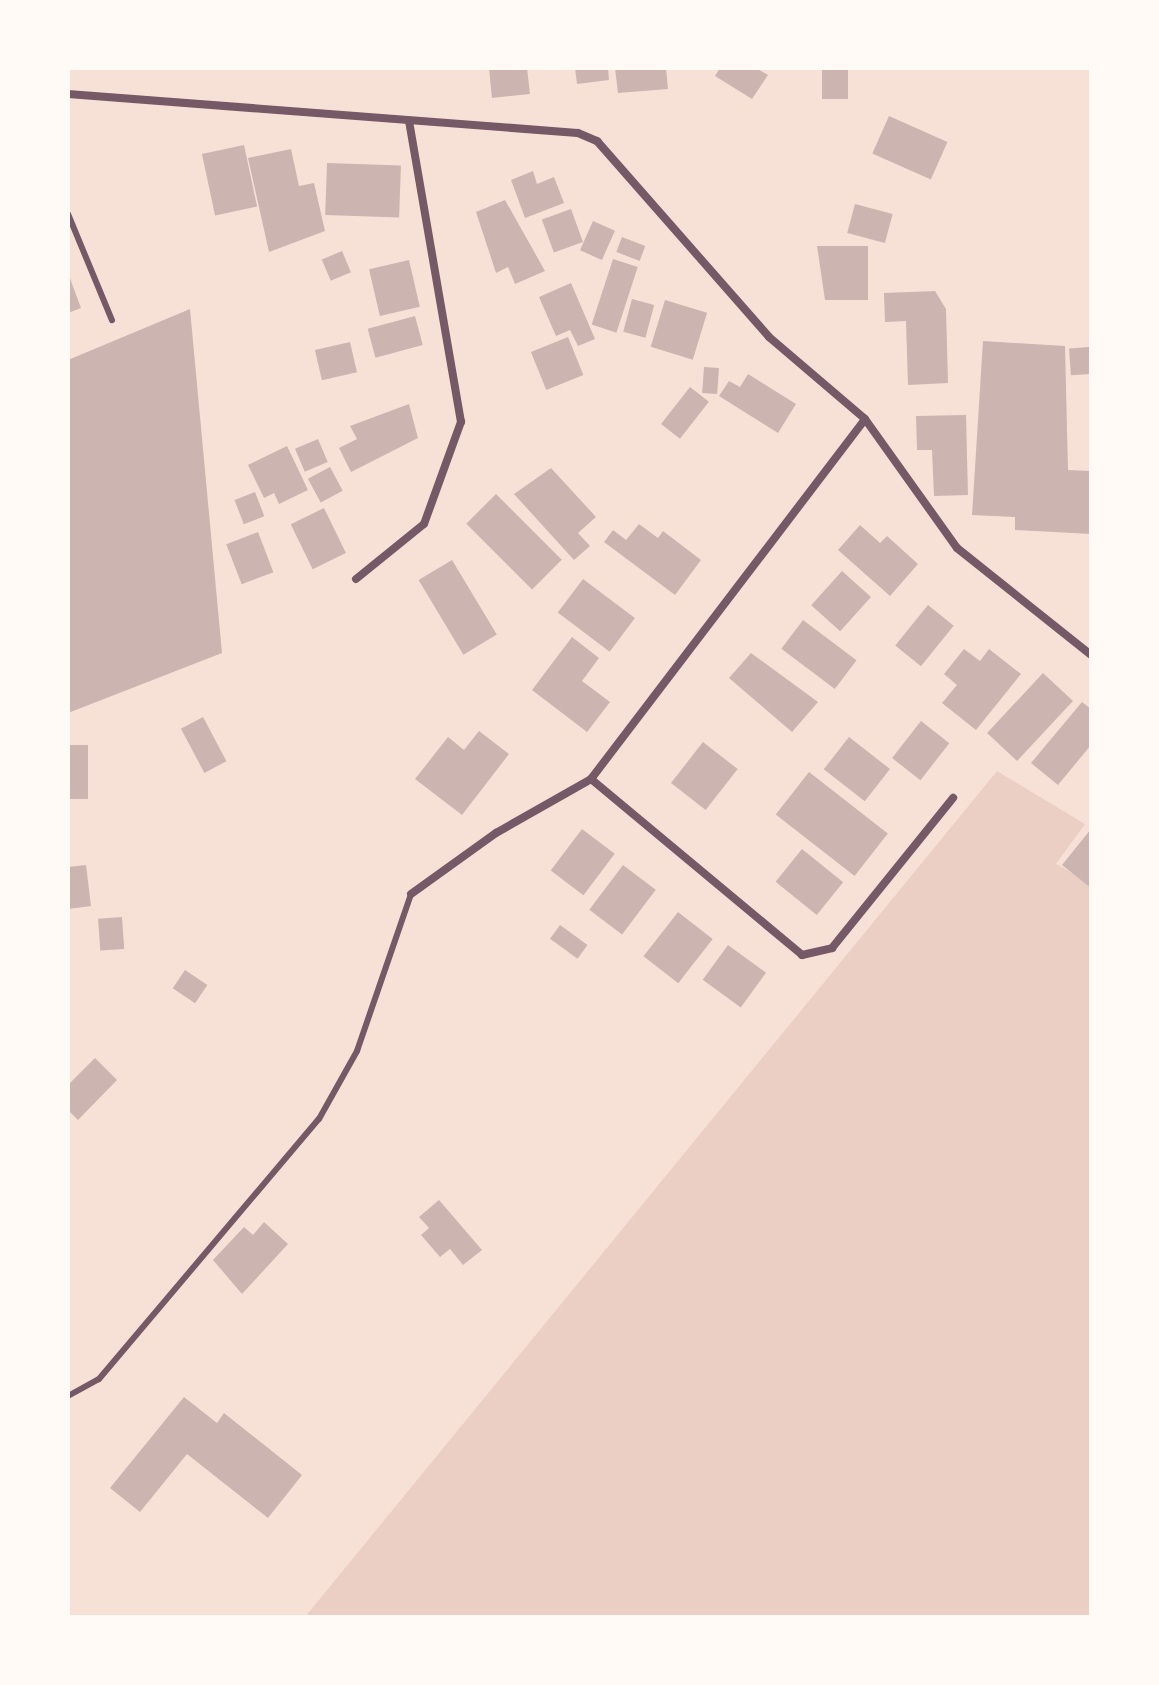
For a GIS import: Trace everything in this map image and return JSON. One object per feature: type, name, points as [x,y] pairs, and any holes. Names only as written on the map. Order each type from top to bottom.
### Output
[{"type":"street","points":[[68,94],[578,133],[597,141],[769,337],[865,419],[957,548],[1091,655]]},
{"type":"street","points":[[356,579],[424,524],[461,422],[459,378],[409,122]]},
{"type":"street","points":[[411,894],[496,833],[591,779],[865,419]]},
{"type":"street","points":[[591,779],[790,948],[818,953],[832,948],[953,798]]},
{"type":"lane","points":[[68,214],[112,320]]},
{"type":"lane","points":[[68,1396],[99,1379],[319,1119],[357,1051],[411,894]]},
{"type":"shaded area","points":[[997,771],[1085,824],[1056,864],[1091,883],[1091,1617],[305,1617]]},
{"type":"building","points":[[489,68],[527,68],[530,94],[492,98]]},
{"type":"building","points":[[575,68],[608,68],[609,80],[577,84]]},
{"type":"building","points":[[615,68],[666,68],[668,89],[618,93]]},
{"type":"building","points":[[720,68],[756,68],[768,75],[752,99],[715,76]]},
{"type":"building","points":[[822,68],[848,68],[848,99],[822,99]]},
{"type":"building","points":[[889,116],[947,142],[931,179],[872,153]]},
{"type":"building","points":[[244,145],[257,207],[215,216],[202,154]]},
{"type":"building","points":[[291,149],[299,186],[314,183],[325,231],[269,252],[248,158]]},
{"type":"building","points":[[327,163],[401,166],[399,218],[325,215]]},
{"type":"building","points":[[533,171],[537,184],[554,177],[564,203],[525,218],[511,180]]},
{"type":"building","points":[[505,200],[545,271],[515,284],[508,267],[496,273],[476,212]]},
{"type":"building","points":[[855,204],[893,214],[885,243],[847,233]]},
{"type":"building","points":[[571,209],[583,242],[554,252],[542,220]]},
{"type":"building","points":[[593,221],[615,231],[602,260],[580,250]]},
{"type":"building","points":[[622,237],[645,246],[640,261],[616,252]]},
{"type":"building","points":[[817,246],[868,246],[868,300],[825,300]]},
{"type":"building","points":[[342,251],[351,272],[331,281],[322,260]]},
{"type":"building","points":[[613,259],[638,267],[616,333],[592,325]]},
{"type":"building","points":[[409,260],[420,307],[380,316],[369,269]]},
{"type":"building","points":[[68,273],[81,308],[68,313]]},
{"type":"building","points":[[571,283],[595,339],[578,346],[570,330],[556,336],[539,297]]},
{"type":"building","points":[[935,291],[946,309],[948,383],[908,385],[906,321],[885,322],[884,293]]},
{"type":"building","points":[[632,299],[654,305],[645,338],[623,332]]},
{"type":"building","points":[[665,300],[707,313],[693,360],[651,347]]},
{"type":"building","points":[[190,309],[222,653],[68,713],[68,360]]},
{"type":"building","points":[[415,316],[423,345],[375,358],[368,329]]},
{"type":"building","points":[[568,337],[583,375],[546,390],[531,352]]},
{"type":"building","points":[[983,341],[1065,346],[1068,470],[1090,471],[1091,534],[1015,530],[1015,517],[972,515]]},
{"type":"building","points":[[350,342],[357,372],[322,380],[315,350]]},
{"type":"building","points":[[1089,347],[1091,374],[1071,375],[1069,348]]},
{"type":"building","points":[[704,367],[719,368],[717,394],[702,393]]},
{"type":"building","points":[[748,374],[796,404],[778,433],[719,396],[729,381],[740,387]]},
{"type":"building","points":[[690,387],[709,402],[680,439],[661,424]]},
{"type":"building","points":[[409,404],[418,438],[351,472],[339,448],[357,439],[350,426]]},
{"type":"building","points":[[966,415],[968,495],[934,496],[932,450],[917,450],[916,416]]},
{"type":"building","points":[[318,439],[328,462],[305,472],[295,449]]},
{"type":"building","points":[[287,446],[308,490],[279,504],[274,493],[264,498],[248,465]]},
{"type":"building","points":[[330,467],[343,491],[321,503],[308,479]]},
{"type":"building","points":[[551,468],[596,517],[578,533],[590,546],[574,560],[514,494]]},
{"type":"building","points":[[255,492],[264,516],[244,524],[234,500]]},
{"type":"building","points":[[496,494],[562,560],[532,589],[466,524]]},
{"type":"building","points":[[324,508],[346,553],[313,569],[291,524]]},
{"type":"building","points":[[639,524],[658,538],[663,531],[701,560],[675,595],[604,542],[613,530],[626,540]]},
{"type":"building","points":[[860,525],[880,543],[887,536],[918,564],[890,596],[838,550]]},
{"type":"building","points":[[258,532],[273,572],[242,584],[226,544]]},
{"type":"building","points":[[452,560],[497,635],[463,655],[419,580]]},
{"type":"building","points":[[842,571],[871,597],[840,631],[811,605]]},
{"type":"building","points":[[583,579],[635,618],[610,652],[558,613]]},
{"type":"building","points":[[928,605],[954,626],[921,666],[895,645]]},
{"type":"building","points":[[803,620],[857,660],[835,689],[781,649]]},
{"type":"building","points":[[572,637],[599,658],[582,681],[610,702],[587,732],[532,690]]},
{"type":"building","points":[[964,649],[980,661],[989,649],[1021,674],[976,730],[942,703],[957,685],[944,674]]},
{"type":"building","points":[[751,653],[818,702],[792,732],[729,678]]},
{"type":"building","points":[[1043,673],[1073,701],[1017,761],[987,733]]},
{"type":"building","points":[[1082,702],[1091,709],[1091,745],[1058,785],[1031,763]]},
{"type":"building","points":[[203,717],[226,761],[204,773],[181,729]]},
{"type":"building","points":[[921,721],[949,743],[920,780],[892,758]]},
{"type":"building","points":[[479,731],[509,754],[462,815],[415,779],[448,737],[464,750]]},
{"type":"building","points":[[849,737],[890,769],[865,801],[824,769]]},
{"type":"building","points":[[703,742],[738,769],[706,810],[671,783]]},
{"type":"building","points":[[68,745],[88,745],[88,799],[68,799]]},
{"type":"building","points":[[809,772],[888,834],[855,876],[776,815]]},
{"type":"building","points":[[582,829],[615,854],[583,895],[551,871]]},
{"type":"building","points":[[1091,829],[1091,888],[1062,865]]},
{"type":"building","points":[[802,849],[843,882],[817,915],[776,882]]},
{"type":"building","points":[[86,865],[91,906],[68,909],[68,867]]},
{"type":"building","points":[[623,865],[656,890],[622,934],[589,910]]},
{"type":"building","points":[[678,912],[713,939],[678,983],[644,956]]},
{"type":"building","points":[[122,917],[124,949],[100,951],[98,919]]},
{"type":"building","points":[[560,925],[588,945],[578,959],[550,939]]},
{"type":"building","points":[[728,945],[766,973],[741,1007],[703,980]]},
{"type":"building","points":[[185,970],[207,985],[195,1003],[173,988]]},
{"type":"building","points":[[95,1058],[117,1080],[78,1120],[68,1110],[68,1085]]},
{"type":"building","points":[[439,1200],[482,1250],[463,1265],[450,1249],[440,1257],[421,1235],[429,1228],[419,1217]]},
{"type":"building","points":[[264,1222],[288,1244],[242,1294],[213,1260],[244,1227],[253,1235]]},
{"type":"building","points":[[184,1397],[217,1423],[224,1413],[302,1475],[268,1518],[187,1454],[140,1512],[110,1488]]}]
